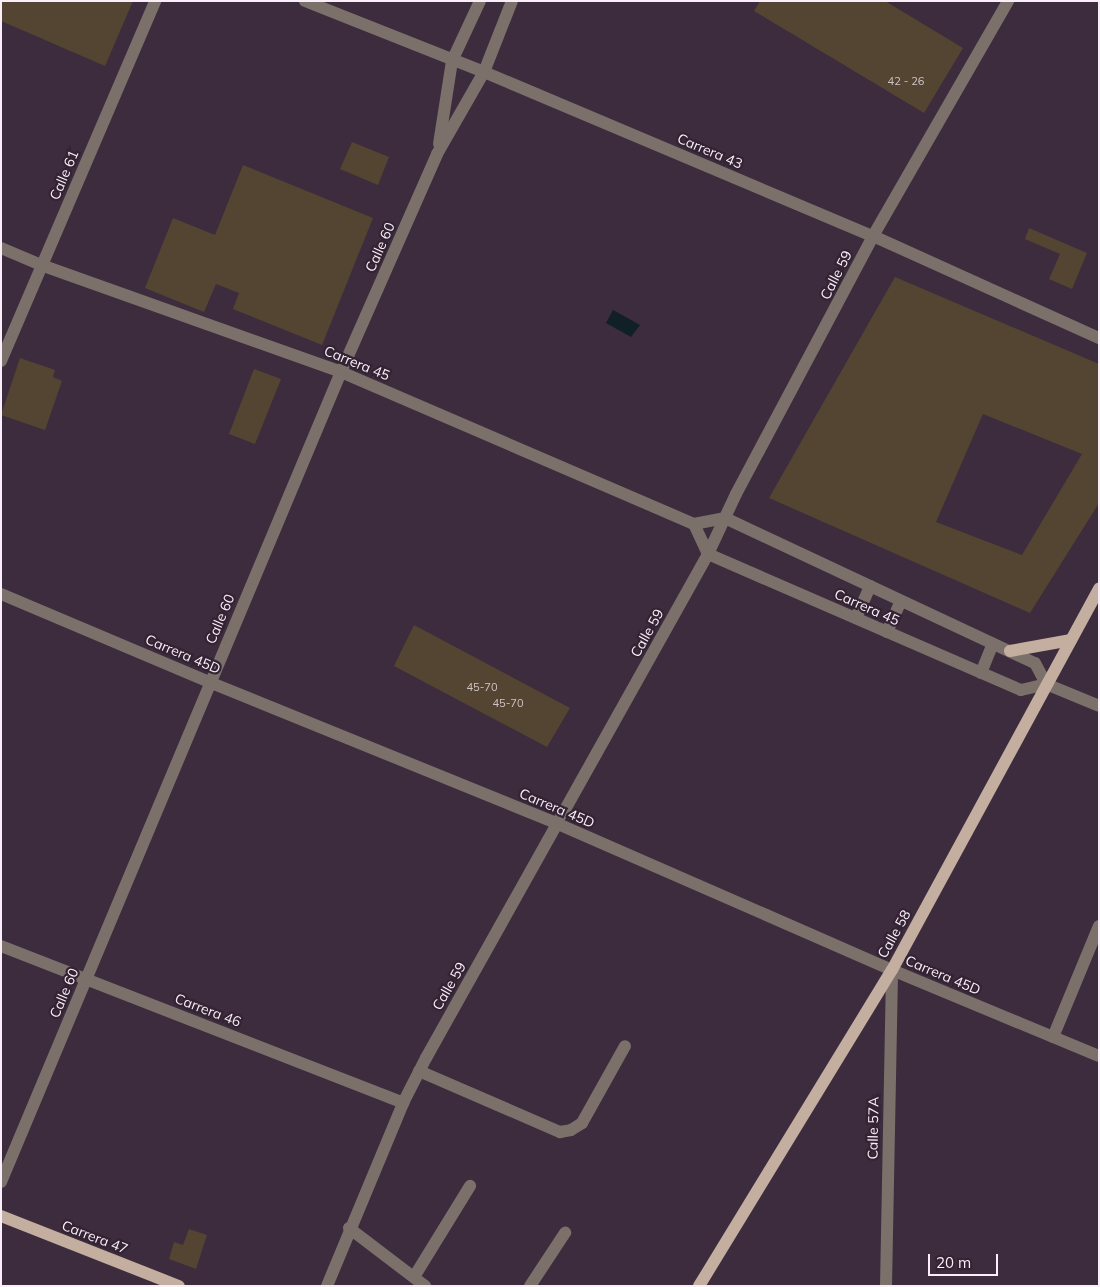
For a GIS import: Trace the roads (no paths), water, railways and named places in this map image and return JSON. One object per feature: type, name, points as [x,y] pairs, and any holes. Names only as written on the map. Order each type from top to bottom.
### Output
[{"type":"main road","name":"Calle 58","points":[[699,1286],[892,970],[1099,588]]},
{"type":"main road","points":[[1010,651],[1071,640]]},
{"type":"main road","name":"Carrera 47","points":[[1,1216],[179,1286]]},
{"type":"street","name":"Calle 61","points":[[1,361],[155,1]]},
{"type":"street","name":"Carrera 43","points":[[305,1],[452,61],[484,72],[873,236],[1099,338]]},
{"type":"street","name":"Calle 60","points":[[437,154],[452,61],[480,1]]},
{"type":"street","name":"Calle 60","points":[[1,1182],[209,682],[341,372],[437,154],[484,72],[512,1]]},
{"type":"street","name":"Calle 59","points":[[327,1286],[349,1228],[403,1103],[419,1071],[708,554],[873,236],[1008,1]]},
{"type":"street","name":"Carrera 45","points":[[1,248],[41,265],[341,372],[694,524]]},
{"type":"street","name":"Carrera 45","points":[[708,554],[1020,690],[1046,684],[1035,663],[725,518]]},
{"type":"street","points":[[708,554],[694,524],[725,518]]},
{"type":"street","points":[[856,618],[870,586]]},
{"type":"street","name":"Carrera 45D","points":[[1,594],[209,682],[558,824],[892,970],[1099,1056]]},
{"type":"street","points":[[888,632],[901,601]]},
{"type":"street","points":[[981,673],[993,644]]},
{"type":"street","points":[[1046,684],[1099,706]]},
{"type":"street","points":[[1053,1038],[1099,926]]},
{"type":"street","name":"Carrera 46","points":[[1,946],[403,1103]]},
{"type":"street","name":"Calle 57A","points":[[886,1286],[892,970]]},
{"type":"street","points":[[419,1071],[560,1132],[571,1130],[582,1123],[625,1046]]},
{"type":"street","points":[[414,1277],[470,1186]]},
{"type":"street","points":[[349,1228],[425,1286]]},
{"type":"street","points":[[530,1286],[565,1233]]}]
